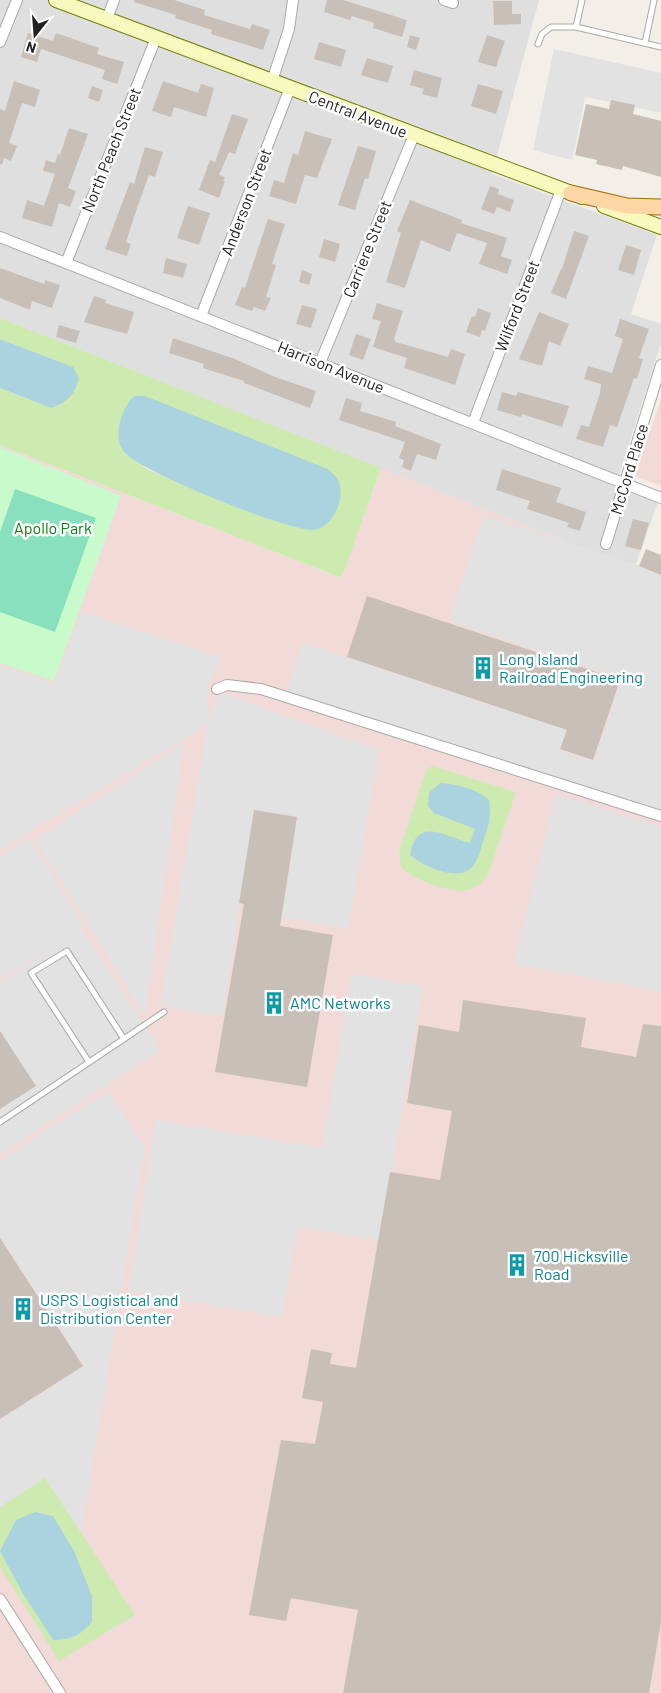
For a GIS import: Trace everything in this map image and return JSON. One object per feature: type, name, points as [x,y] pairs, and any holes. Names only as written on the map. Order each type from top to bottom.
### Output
[{"type":"main road","name":"Central Avenue","points":[[56,0],[661,227]]},
{"type":"main road","points":[[566,191],[628,206],[661,207]]},
{"type":"street","points":[[0,42],[17,0]]},
{"type":"street","points":[[107,19],[114,0]]},
{"type":"street","points":[[272,81],[289,29],[293,0]]},
{"type":"street","name":"North Peach Street","points":[[66,263],[156,38]]},
{"type":"street","name":"Anderson Street","points":[[201,316],[290,88]]},
{"type":"street","name":"Carriere Street","points":[[320,363],[414,135]]},
{"type":"street","name":"Wilford Street","points":[[473,423],[566,191]]},
{"type":"street","name":"Harrison Avenue","points":[[0,237],[661,498]]},
{"type":"street","name":"McCord Place","points":[[606,544],[661,366]]},
{"type":"street","points":[[217,689],[227,685],[262,689],[661,816]]},
{"type":"street","points":[[0,1599],[60,1693]]},
{"type":"lane","points":[[576,27],[582,0]]},
{"type":"lane","points":[[645,44],[654,1],[661,3]]},
{"type":"lane","points":[[650,22],[657,23]]},
{"type":"lane","points":[[538,44],[542,34],[551,27],[576,27],[661,47]]},
{"type":"lane","points":[[89,1062],[31,973],[67,950],[124,1039]]},
{"type":"lane","points":[[0,1122],[164,1012]]},
{"type":"shaded area","points":[[0,0],[539,0],[492,174],[657,235],[631,314],[661,324],[661,344],[616,484],[659,499],[634,569],[0,318]]},
{"type":"shaded area","points":[[554,49],[661,73],[661,113],[585,97],[572,160],[533,150]]},
{"type":"shaded area","points":[[661,399],[661,486],[635,476]]},
{"type":"shaded area","points":[[0,445],[342,578],[381,468],[634,569],[661,574],[661,1693],[0,1693]]},
{"type":"shaded area","points":[[484,515],[661,573],[661,814],[285,696],[303,643],[566,730],[560,750],[594,762],[622,678],[449,621]]},
{"type":"shaded area","points":[[82,612],[220,657],[208,686],[208,724],[0,850],[0,665],[55,684]]},
{"type":"shaded area","points":[[220,692],[379,750],[348,929],[282,917],[298,817],[254,809],[223,1016],[161,1006],[211,708]]},
{"type":"shaded area","points":[[184,743],[145,1017],[35,839]]},
{"type":"shaded area","points":[[556,794],[661,827],[661,991],[514,964]]},
{"type":"shaded area","points":[[29,838],[85,927],[82,929],[161,1050],[0,1154],[0,982],[68,938],[0,979],[0,856]]},
{"type":"shaded area","points":[[352,974],[423,986],[380,1240],[297,1227],[282,1317],[128,1291],[156,1120],[323,1148]]},
{"type":"shaded area","points":[[108,1091],[145,1148],[81,1532],[45,1478],[0,1507],[0,1420],[84,1366],[7,1246],[0,1250],[0,1160]]},
{"type":"green space","points":[[0,318],[381,468],[342,578],[0,445],[0,388],[51,408],[72,367],[0,339]],"holes":[[[124,453],[284,525],[149,470]]]},
{"type":"green space","name":"Apollo Park","points":[[0,447],[121,496],[54,681],[0,663]]},
{"type":"green space","points":[[15,489],[96,518],[55,632],[0,612],[0,532]]},
{"type":"green space","points":[[432,766],[516,792],[488,875],[479,884],[470,889],[450,890],[431,884],[413,876],[401,867],[399,851],[426,770]]},
{"type":"green space","points":[[45,1478],[135,1615],[59,1661],[0,1567],[0,1507]]},
{"type":"water","points":[[0,339],[73,367],[79,378],[69,398],[51,408],[0,388]]},
{"type":"water","points":[[134,396],[145,396],[328,469],[337,479],[340,487],[341,495],[336,511],[326,525],[319,529],[297,528],[216,499],[138,463],[126,454],[119,441],[122,416],[129,401]]},
{"type":"water","points":[[440,783],[466,788],[479,793],[489,800],[489,821],[478,856],[473,866],[464,872],[448,873],[439,871],[423,864],[410,855],[419,835],[425,832],[442,834],[470,843],[475,829],[434,813],[428,806],[429,793]]},
{"type":"water","points":[[35,1512],[53,1516],[74,1551],[92,1596],[92,1622],[84,1630],[71,1638],[53,1640],[22,1592],[0,1551],[16,1520]]},
{"type":"building","points":[[134,0],[174,0],[205,10],[204,15],[250,29],[252,24],[270,30],[263,50],[211,34],[212,30],[175,18],[176,15],[134,2]]},
{"type":"building","points":[[327,0],[343,0],[407,20],[402,37],[373,28],[374,23],[352,16],[350,20],[324,12]]},
{"type":"building","points":[[493,1],[512,1],[512,14],[521,14],[521,24],[494,25]]},
{"type":"building","points":[[28,33],[53,41],[56,33],[99,48],[97,54],[124,62],[117,84],[102,79],[105,70],[41,49],[37,62],[21,57]]},
{"type":"building","points":[[410,35],[420,38],[416,50],[407,47]]},
{"type":"building","points":[[487,35],[505,41],[496,67],[478,62]]},
{"type":"building","points":[[319,42],[346,50],[341,67],[314,59]]},
{"type":"building","points":[[367,58],[393,66],[388,83],[361,75]]},
{"type":"building","points":[[414,70],[442,78],[437,98],[422,94],[424,89],[410,85]]},
{"type":"building","points":[[14,81],[40,90],[35,107],[22,103],[9,143],[17,146],[11,161],[4,158],[2,165],[0,164],[0,109],[5,111]]},
{"type":"building","points":[[163,81],[198,93],[201,84],[214,88],[206,117],[174,107],[171,117],[152,111]]},
{"type":"building","points":[[478,84],[503,91],[496,114],[471,106]]},
{"type":"building","points":[[92,86],[103,90],[99,102],[88,98]]},
{"type":"building","points":[[611,100],[635,105],[633,114],[661,121],[661,177],[623,166],[622,170],[596,164],[597,160],[575,155],[586,104],[609,109]]},
{"type":"building","points":[[232,114],[248,119],[235,154],[229,152],[219,175],[225,177],[223,181],[225,181],[219,198],[199,190],[210,160],[215,162]]},
{"type":"building","points":[[69,128],[88,134],[68,188],[76,191],[70,207],[59,203],[52,227],[22,218],[27,200],[44,206],[55,174],[43,171],[46,160],[55,163],[58,154],[60,155]]},
{"type":"building","points":[[305,131],[332,139],[317,178],[305,175],[296,204],[269,196],[274,180],[284,183],[293,153],[298,155]]},
{"type":"building","points":[[358,146],[376,151],[368,179],[365,178],[355,210],[338,205]]},
{"type":"building","points":[[145,147],[163,152],[155,177],[149,175],[135,214],[126,242],[131,244],[127,256],[105,249],[130,182],[134,184]]},
{"type":"building","points":[[490,186],[499,189],[498,194],[514,200],[510,212],[497,207],[494,214],[481,209]]},
{"type":"building","points":[[410,200],[462,220],[461,223],[507,238],[501,256],[512,260],[507,274],[479,264],[487,243],[457,233],[450,252],[421,240],[405,288],[386,282],[401,233],[397,231]]},
{"type":"building","points":[[188,206],[210,213],[199,245],[177,238]]},
{"type":"building","points":[[268,219],[285,224],[272,264],[276,265],[266,297],[271,298],[265,311],[254,307],[252,311],[235,305],[242,287],[245,288]]},
{"type":"building","points":[[574,231],[589,236],[566,299],[551,293],[562,269]]},
{"type":"building","points":[[324,239],[340,244],[335,262],[319,257]]},
{"type":"building","points":[[626,245],[641,250],[634,275],[618,270]]},
{"type":"building","points":[[166,258],[187,264],[183,278],[163,273]]},
{"type":"building","points":[[0,268],[44,284],[45,280],[60,285],[52,308],[32,301],[30,310],[0,298]]},
{"type":"building","points":[[302,270],[312,274],[309,285],[299,282]]},
{"type":"building","points":[[94,296],[106,300],[105,303],[134,312],[127,334],[84,322]]},
{"type":"building","points":[[377,303],[403,311],[394,339],[396,342],[448,357],[451,349],[465,354],[455,385],[404,368],[407,358],[373,347],[381,321],[372,319]]},
{"type":"building","points":[[302,305],[317,309],[311,328],[296,324]]},
{"type":"building","points":[[478,308],[491,313],[485,331],[482,330],[480,337],[466,332],[472,316],[475,317]]},
{"type":"building","points":[[539,312],[569,324],[560,346],[549,341],[542,366],[519,359]]},
{"type":"building","points":[[620,319],[649,329],[639,358],[643,359],[637,379],[634,378],[617,427],[610,425],[603,447],[576,439],[581,425],[589,427],[600,393],[601,384],[584,379],[588,366],[612,373],[623,339],[615,336]]},
{"type":"building","points":[[59,325],[80,331],[76,343],[56,337]]},
{"type":"building","points":[[356,334],[371,339],[363,360],[349,355]]},
{"type":"building","points":[[173,338],[235,359],[275,377],[316,391],[310,408],[244,383],[244,381],[203,368],[204,364],[169,353]]},
{"type":"building","points":[[502,392],[516,396],[518,392],[569,406],[562,427],[522,414],[521,417],[497,410]]},
{"type":"building","points":[[346,398],[362,403],[360,411],[396,422],[395,426],[441,444],[436,460],[417,454],[411,471],[402,467],[404,460],[399,458],[405,442],[339,420]]},
{"type":"building","points":[[502,469],[561,488],[556,502],[586,512],[580,531],[567,527],[569,523],[527,509],[530,501],[496,490]]},
{"type":"building","points":[[633,519],[649,523],[641,550],[625,546]]},
{"type":"building","points":[[646,549],[661,555],[661,575],[639,566]]},
{"type":"building","name":"Long Island Railroad Engineering","points":[[367,596],[620,680],[593,760],[560,749],[567,730],[347,657]]},
{"type":"building","name":"AMC Networks","points":[[254,810],[297,817],[280,926],[333,935],[307,1087],[215,1072],[244,904],[239,903]]},
{"type":"building","name":"700 Hicksville Road","points":[[463,1000],[586,1018],[581,1047],[636,1057],[643,1024],[661,1026],[661,1622],[649,1693],[343,1693],[358,1610],[291,1598],[286,1621],[249,1615],[281,1440],[315,1444],[323,1402],[302,1398],[311,1349],[332,1353],[330,1364],[356,1368],[390,1172],[440,1180],[452,1111],[407,1103],[419,1025],[459,1032]]},
{"type":"building","points":[[0,1031],[36,1086],[0,1109]]},
{"type":"building","name":"USPS Logistical and Distribution Center","points":[[0,1238],[83,1366],[0,1419]]},
{"type":"place","name":"Long Island Railroad Engineering","points":[[483,668]]},
{"type":"place","name":"AMC Networks","points":[[274,1003]]},
{"type":"place","name":"700 Hicksville Road","points":[[517,1265]]},
{"type":"place","name":"USPS Logistical and Distribution Center","points":[[23,1309]]}]
